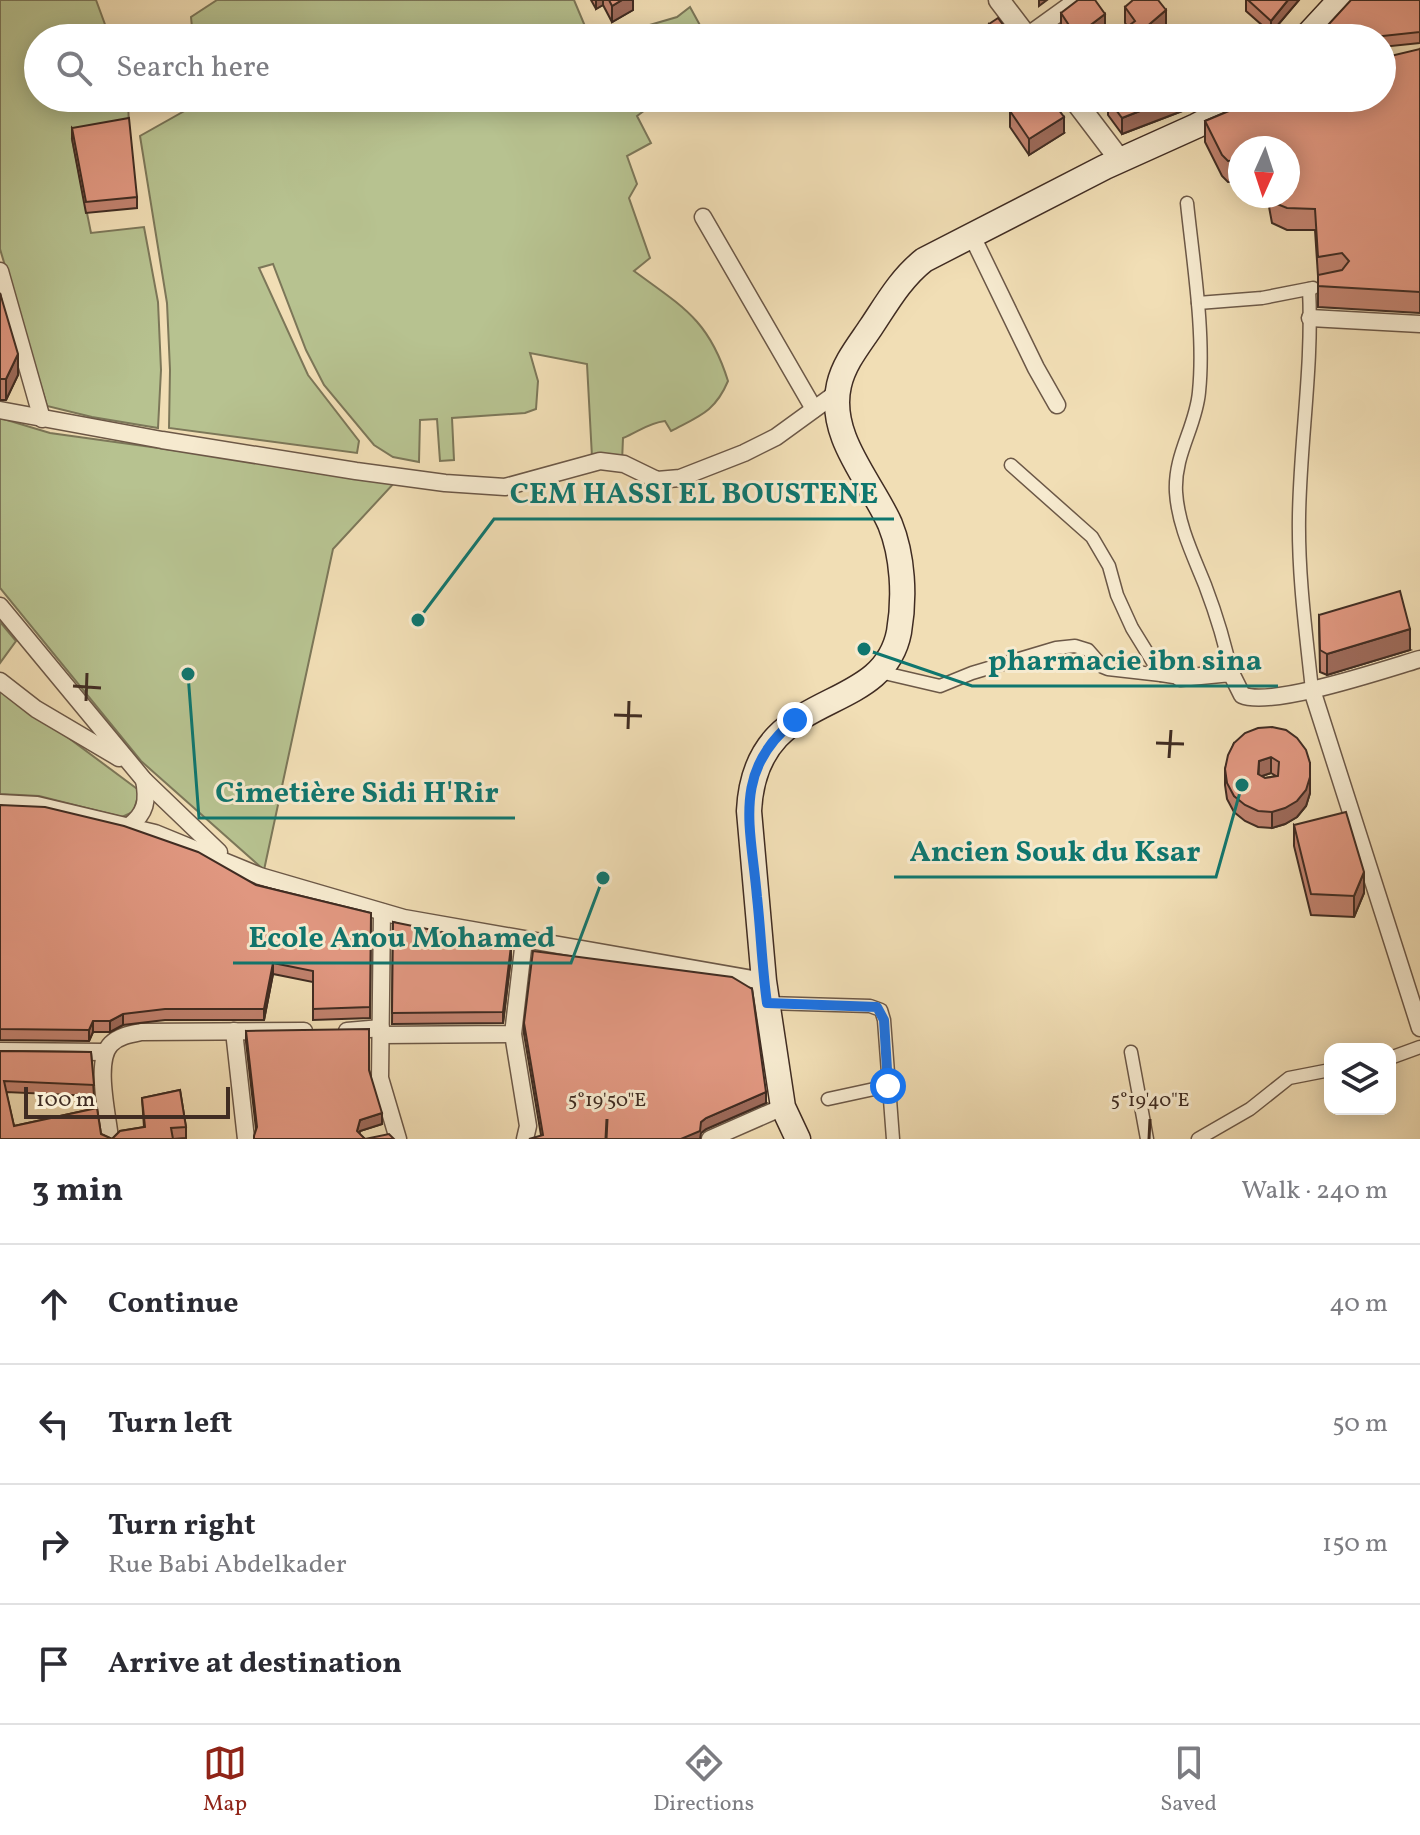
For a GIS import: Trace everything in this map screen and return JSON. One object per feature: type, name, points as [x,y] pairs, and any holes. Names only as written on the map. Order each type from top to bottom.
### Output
[{"type":"main road","points":[[1317,24],[1336,1]]},
{"type":"main road","points":[[798,1139],[783,1107],[765,992],[749,811],[752,783],[758,765],[778,734],[795,720],[880,672],[894,649],[899,630],[902,593],[899,555],[882,507],[845,441],[837,408],[838,392],[849,360],[899,284],[924,260],[1120,160],[1223,112]]},
{"type":"street","points":[[999,0],[1017,24]]},
{"type":"street","points":[[1045,24],[1077,0]]},
{"type":"street","points":[[1084,112],[1120,160]]},
{"type":"street","points":[[1187,203],[1198,303],[1198,401],[1179,454],[1176,492],[1185,536],[1224,638],[1231,673],[1242,695],[1255,698],[1312,690],[1420,659]]},
{"type":"street","points":[[703,217],[814,409]]},
{"type":"street","points":[[972,236],[1057,405]]},
{"type":"street","points":[[0,271],[42,419]]},
{"type":"street","points":[[1198,303],[1262,298],[1327,285]]},
{"type":"street","points":[[1309,289],[1309,372],[1299,517],[1304,618],[1312,690],[1420,1028]]},
{"type":"street","points":[[1310,318],[1420,324]]},
{"type":"street","points":[[0,410],[356,471],[445,483],[505,487],[600,461],[624,464],[657,480],[670,481],[744,453],[776,437],[838,392]]},
{"type":"street","points":[[1011,465],[1092,537],[1109,566],[1117,595],[1132,628],[1161,675]]},
{"type":"street","points":[[0,606],[144,780],[201,837],[239,868]]},
{"type":"street","points":[[880,672],[940,686],[1056,648],[1075,646],[1088,650],[1108,669],[1180,678],[1231,673]]},
{"type":"street","points":[[0,681],[36,709],[131,765]]},
{"type":"street","points":[[129,826],[144,812],[144,780]]},
{"type":"street","points":[[0,803],[37,805],[129,826],[176,840],[284,884],[382,912],[765,992],[877,1007],[884,1020],[893,1139]]},
{"type":"street","points":[[382,912],[381,1084],[392,1135]]},
{"type":"street","points":[[524,940],[513,1034],[528,1126],[525,1139]]},
{"type":"street","points":[[110,1139],[102,1064],[105,1052],[112,1043],[124,1036],[141,1032],[234,1031],[513,1034]]},
{"type":"street","points":[[234,1031],[246,1139]]},
{"type":"street","points":[[1396,1056],[1420,1047]]},
{"type":"street","points":[[0,1051],[105,1052]]},
{"type":"street","points":[[1131,1052],[1147,1139]]},
{"type":"street","points":[[1198,1139],[1250,1109],[1289,1078],[1324,1071]]},
{"type":"street","points":[[828,1099],[888,1086]]},
{"type":"street","points":[[710,1139],[783,1107]]},
{"type":"green space","points":[[0,0],[96,0],[105,24],[24,24],[24,112],[128,112],[129,129],[72,139],[91,233],[144,227],[158,302],[161,370],[158,428],[47,406],[0,249]]},
{"type":"green space","points":[[217,0],[574,0],[584,24],[192,24],[191,17]]},
{"type":"green space","points":[[690,7],[699,24],[653,24],[677,17]]},
{"type":"green space","points":[[183,112],[642,112],[637,116],[651,143],[627,156],[637,184],[629,198],[650,258],[634,271],[680,306],[703,329],[721,360],[728,381],[718,400],[698,417],[671,431],[665,421],[623,438],[622,462],[592,457],[587,364],[530,353],[538,381],[536,409],[525,413],[452,418],[454,460],[440,461],[437,419],[420,420],[419,462],[393,457],[374,445],[324,385],[306,350],[273,264],[259,268],[308,375],[359,441],[357,453],[169,428],[167,303],[140,136]]},
{"type":"green space","points":[[0,418],[50,433],[396,481],[333,549],[264,870],[141,761],[0,588]]},
{"type":"green space","points":[[0,622],[16,641],[0,663]]},
{"type":"green space","points":[[0,687],[140,791],[133,812],[122,817],[39,796],[0,794]]},
{"type":"building","points":[[1078,0],[1095,0],[1105,14],[1092,24],[1068,24],[1061,13]]},
{"type":"building","points":[[1133,0],[1158,0],[1166,10],[1150,24],[1131,24],[1135,21],[1125,7]]},
{"type":"building","points":[[1248,0],[1288,0],[1271,21]]},
{"type":"building","points":[[1351,0],[1420,0],[1420,32],[1396,35],[1396,24],[1329,24]]},
{"type":"building","points":[[998,18],[1002,24],[989,24]]},
{"type":"building","points":[[1420,49],[1420,292],[1318,286],[1318,275],[1342,270],[1349,261],[1342,253],[1318,257],[1315,209],[1287,208],[1300,208],[1300,136],[1228,136],[1228,161],[1205,121],[1227,112],[1396,112],[1396,55]]},
{"type":"building","points":[[1011,112],[1060,112],[1064,117],[1029,139]]},
{"type":"building","points":[[1118,112],[1137,112],[1122,118]]},
{"type":"building","points":[[129,118],[137,197],[86,202],[72,128]]},
{"type":"building","points":[[0,293],[18,354],[6,379],[0,379]]},
{"type":"building","points":[[1400,591],[1410,629],[1327,654],[1320,650],[1319,615]]},
{"type":"building","points":[[1258,728],[1286,730],[1306,750],[1310,763],[1306,790],[1297,801],[1272,812],[1258,811],[1245,805],[1234,796],[1227,783],[1225,769],[1234,743],[1245,733]],"holes":[[[1271,757],[1279,762],[1278,776],[1265,778],[1258,774],[1259,761]]]},
{"type":"building","points":[[0,805],[45,807],[124,826],[198,852],[256,885],[371,913],[370,1007],[313,1009],[313,971],[273,963],[264,1009],[165,1009],[123,1014],[110,1021],[93,1021],[89,1030],[0,1029]]},
{"type":"building","points":[[1346,812],[1364,872],[1354,896],[1311,894],[1294,825]]},
{"type":"building","points":[[393,922],[511,946],[503,1012],[392,1013]]},
{"type":"building","points":[[533,951],[732,977],[752,989],[766,1092],[706,1118],[701,1122],[700,1131],[681,1139],[529,1139],[543,1135],[524,1023]]},
{"type":"building","points":[[369,1029],[369,1070],[382,1113],[360,1120],[357,1131],[365,1139],[254,1139],[257,1127],[246,1031]]},
{"type":"building","points":[[0,1051],[91,1052],[94,1085],[4,1081],[14,1126],[97,1108],[101,1134],[112,1139],[0,1139]]},
{"type":"building","points":[[180,1090],[186,1127],[171,1128],[173,1139],[112,1139],[120,1131],[145,1127],[142,1098]]},
{"type":"building","points":[[389,1134],[394,1139],[365,1139]]},
{"type":"place","name":"CEM HASSI EL BOUSTENE","points":[[418,620]]},
{"type":"place","name":"pharmacie ibn sina","points":[[864,649]]},
{"type":"place","name":"Cimetière Sidi H'Rir","points":[[188,674]]},
{"type":"place","name":"Ancien Souk du Ksar","points":[[1242,785]]},
{"type":"place","name":"Ecole Anou Mohamed","points":[[603,878]]},
{"type":"route","points":[[795,720],[778,734],[765,751],[754,775],[750,798],[750,834],[767,1003],[877,1007],[884,1020],[888,1086]]}]
